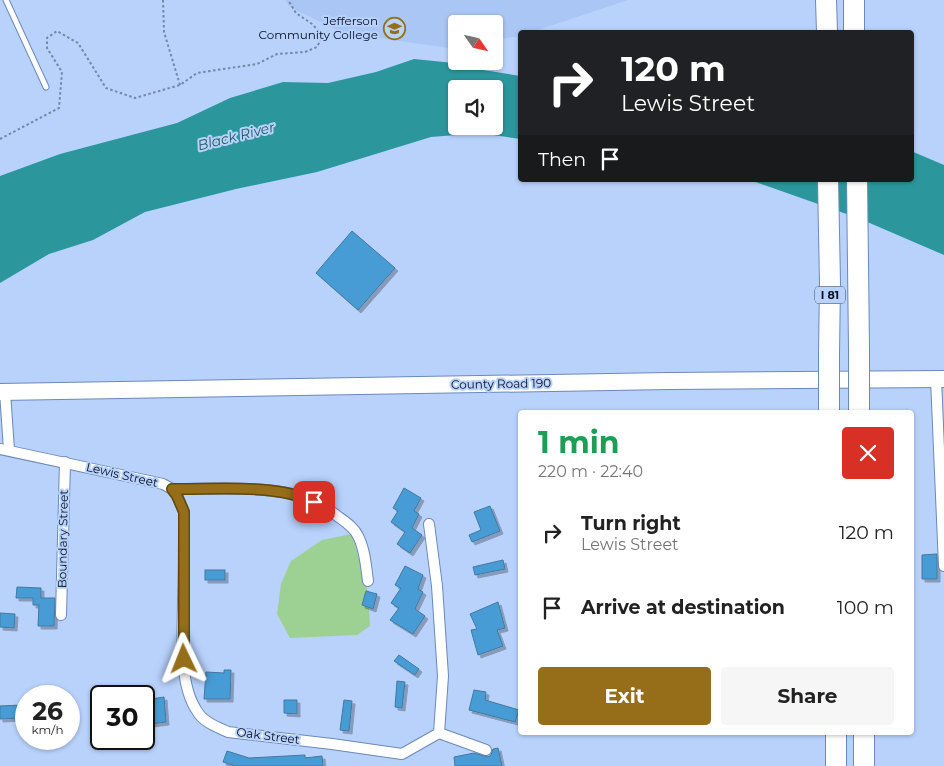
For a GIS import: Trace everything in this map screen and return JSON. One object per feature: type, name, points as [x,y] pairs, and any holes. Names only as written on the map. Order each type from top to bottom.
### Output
[{"type":"highway","points":[[826,0],[826,30]]},
{"type":"highway","points":[[854,0],[854,30]]},
{"type":"highway","name":"I 81","points":[[828,182],[829,410]]},
{"type":"highway","name":"I 81","points":[[857,182],[859,410]]},
{"type":"highway","points":[[836,735],[836,766]]},
{"type":"highway","points":[[864,735],[864,766]]},
{"type":"main road","name":"County Road 190","points":[[3,392],[940,379]]},
{"type":"street","name":"County Road 190","points":[[940,379],[944,566]]},
{"type":"street","points":[[3,392],[4,449]]},
{"type":"street","name":"Lewis Street","points":[[4,449],[163,484],[172,489],[280,492],[311,500],[324,506],[346,522],[358,535],[363,550],[368,581]]},
{"type":"street","name":"Boundary Street","points":[[61,615],[65,462]]},
{"type":"street","name":"Oak Street","points":[[172,489],[184,512],[183,644],[188,693],[197,712],[216,727],[228,732],[402,754],[439,733]]},
{"type":"street","points":[[429,524],[437,586],[444,676],[439,733],[486,750]]},
{"type":"lane","points":[[6,0],[46,87]]},
{"type":"path","points":[[163,0],[164,32],[180,85]]},
{"type":"path","points":[[0,139],[59,108],[62,72],[47,48],[47,38],[57,31],[78,43],[106,88],[135,98],[180,85],[197,73],[257,64],[277,54],[305,52],[317,47],[321,39],[320,32],[296,13],[288,0]]},
{"type":"shaded area","name":"Jefferson Community College","points":[[285,0],[628,0],[538,30],[518,30],[518,36],[503,39],[503,15],[448,15],[448,48],[343,33],[290,7]]},
{"type":"shaded area","points":[[352,534],[368,592],[370,626],[357,635],[290,638],[277,614],[281,584],[291,561],[322,540]]},
{"type":"water","name":"Black River","points":[[414,59],[448,62],[448,70],[483,70],[518,76],[518,139],[494,135],[503,135],[503,80],[448,80],[448,135],[456,135],[431,137],[317,172],[236,189],[145,212],[93,240],[49,254],[0,283],[0,176],[60,154],[177,123],[230,98],[283,82],[328,83],[376,72]]},
{"type":"water","points":[[914,152],[944,165],[944,255],[858,218],[756,182],[914,182]]},
{"type":"building","points":[[352,231],[395,268],[358,310],[316,273]]},
{"type":"building","points":[[404,488],[421,498],[414,511],[419,514],[412,528],[422,535],[410,553],[397,544],[405,532],[391,522],[398,511],[393,508]]},
{"type":"building","points":[[490,506],[500,531],[472,542],[469,535],[481,530],[474,512]]},
{"type":"building","points":[[937,554],[937,579],[922,579],[922,555]]},
{"type":"building","points":[[503,560],[505,569],[475,575],[473,567]]},
{"type":"building","points":[[405,566],[423,575],[418,589],[423,592],[415,609],[425,616],[413,634],[390,620],[399,608],[391,603],[401,588],[395,585]]},
{"type":"building","points":[[205,570],[225,570],[225,580],[205,580]]},
{"type":"building","points":[[17,587],[41,588],[41,598],[55,598],[54,626],[38,626],[39,605],[33,605],[33,598],[16,598]]},
{"type":"building","points":[[366,591],[377,594],[373,609],[362,605]]},
{"type":"building","points":[[498,602],[505,628],[497,630],[503,646],[478,655],[471,630],[477,629],[470,614]]},
{"type":"building","points":[[0,613],[15,614],[14,628],[0,627]]},
{"type":"building","points":[[399,655],[419,669],[415,675],[394,661]]},
{"type":"building","points":[[224,670],[231,670],[230,699],[204,699],[206,672],[224,673]]},
{"type":"building","points":[[397,681],[405,682],[402,708],[395,707]]},
{"type":"building","points":[[474,690],[486,692],[485,700],[518,710],[518,713],[515,722],[469,710]]},
{"type":"building","points":[[164,697],[166,722],[155,723],[155,698]]},
{"type":"building","points":[[284,700],[297,700],[297,714],[284,713]]},
{"type":"building","points":[[344,700],[352,701],[349,731],[340,730]]},
{"type":"building","points":[[15,705],[15,718],[0,719],[0,706]]},
{"type":"building","points":[[498,748],[502,766],[455,766],[454,757],[474,753],[488,757],[493,749]]},
{"type":"building","points":[[227,751],[249,758],[305,755],[305,758],[322,756],[323,766],[235,766],[223,762]]},
{"type":"place","name":"Jefferson Community College","points":[[394,28]]},
{"type":"route","points":[[184,659],[184,512],[172,489],[280,492],[305,497],[314,502]]}]
